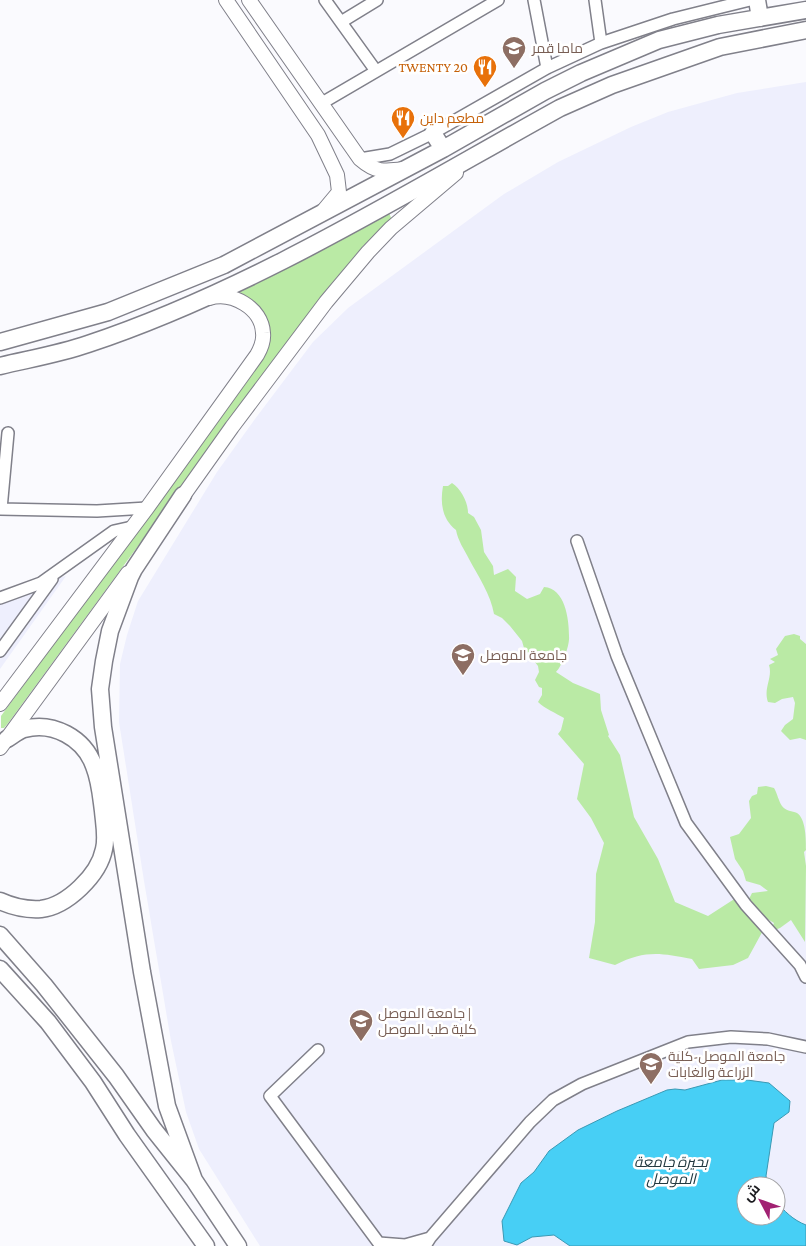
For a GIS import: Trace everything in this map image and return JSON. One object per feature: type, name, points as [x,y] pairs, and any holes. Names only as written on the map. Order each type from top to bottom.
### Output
[{"type":"highway","points":[[749,0],[760,18]]},
{"type":"highway","points":[[0,342],[108,312],[224,265],[443,149],[544,91],[659,40],[718,25],[806,10]]},
{"type":"highway","points":[[0,366],[57,353],[113,336],[235,284],[299,252],[591,93],[720,47],[806,30]]},
{"type":"highway","points":[[581,73],[591,93]]},
{"type":"highway","points":[[433,133],[443,149]]},
{"type":"highway","points":[[49,329],[57,353]]},
{"type":"highway","points":[[183,495],[130,577],[110,631],[100,689],[103,727],[120,838],[154,1039],[167,1106],[194,1180]]},
{"type":"highway","points":[[0,901],[16,908],[42,909],[69,898],[86,883],[97,867],[104,850],[104,823],[100,786],[94,764],[82,744],[68,734],[48,727],[23,730],[2,741]]},
{"type":"highway","points":[[0,936],[56,1000],[116,1076],[154,1130],[194,1180],[238,1246]]},
{"type":"highway","points":[[0,970],[48,1022],[206,1246]]},
{"type":"main road","points":[[226,0],[318,135],[337,174],[340,192],[319,215]]},
{"type":"main road","points":[[249,0],[360,158],[370,167],[386,172],[408,168]]},
{"type":"main road","points":[[2,741],[326,302],[390,228],[443,183],[490,148]]},
{"type":"main road","points":[[0,704],[147,508],[254,360],[262,345],[264,335],[262,323],[257,315],[241,301],[224,296],[214,296],[189,304]]},
{"type":"street","points":[[325,0],[376,71]]},
{"type":"street","points":[[341,22],[377,0]]},
{"type":"street","points":[[472,0],[474,13]]},
{"type":"street","points":[[322,103],[498,0]]},
{"type":"street","points":[[534,0],[548,68]]},
{"type":"street","points":[[594,0],[600,42]]},
{"type":"street","points":[[360,158],[390,154],[433,133],[548,68],[600,42],[673,19],[749,0]]},
{"type":"street","points":[[8,433],[0,509],[91,512],[147,508]]},
{"type":"street","points":[[0,598],[34,586],[55,575],[114,531],[132,527]]},
{"type":"street","points":[[577,541],[617,656],[686,823],[753,913],[800,965],[806,978]]},
{"type":"street","points":[[0,651],[55,575]]},
{"type":"street","points":[[318,1050],[270,1096],[380,1244],[405,1245],[427,1242],[530,1122],[554,1100],[582,1084],[688,1042],[732,1037],[768,1039],[806,1047]]},
{"type":"shaded area","name":"جامعة الموصل","points":[[806,82],[806,1246],[260,1246],[199,1149],[186,1112],[171,1041],[119,722],[120,664],[138,601],[217,472],[313,342],[348,308],[504,194],[558,162],[631,127],[668,112],[737,93]]},
{"type":"shaded area","points":[[66,576],[0,669],[0,593]]},
{"type":"green space","points":[[389,213],[392,220],[364,245],[322,295],[9,722],[4,728],[1,728],[1,716],[263,359],[268,349],[269,341],[239,294],[243,288]]},
{"type":"green space","points":[[452,483],[461,492],[467,505],[468,513],[474,517],[481,530],[484,552],[493,566],[494,575],[508,569],[516,577],[515,591],[527,599],[540,594],[544,587],[551,589],[561,598],[567,613],[569,640],[561,665],[556,672],[573,683],[600,694],[601,710],[608,736],[620,755],[634,817],[658,859],[675,902],[708,916],[739,896],[746,905],[752,893],[768,891],[760,885],[746,881],[743,871],[735,859],[730,837],[739,834],[751,818],[749,801],[752,796],[757,794],[758,787],[774,788],[782,806],[800,816],[805,830],[805,942],[791,920],[770,932],[774,923],[764,917],[765,927],[748,958],[733,965],[699,969],[692,959],[661,954],[635,957],[615,965],[589,958],[595,922],[596,874],[604,843],[591,818],[577,799],[584,764],[558,734],[564,718],[538,702],[542,695],[542,688],[539,687],[535,680],[539,672],[538,666],[510,626],[502,618],[494,614],[487,593],[461,545],[456,530],[445,516],[442,504],[443,486],[448,486]]},
{"type":"green space","points":[[794,634],[800,636],[800,639],[806,644],[806,740],[800,738],[790,740],[781,731],[793,719],[795,703],[793,697],[782,699],[775,703],[768,702],[767,697],[770,674],[769,665],[775,662],[770,659],[778,655],[776,649],[785,636]]},
{"type":"water","name":"بحيرة جامعة الموصل","points":[[722,1080],[747,1080],[769,1083],[790,1101],[789,1112],[774,1123],[766,1176],[736,1176],[736,1226],[786,1226],[786,1212],[797,1221],[806,1225],[806,1246],[570,1246],[554,1235],[532,1237],[517,1245],[504,1241],[502,1221],[521,1183],[534,1172],[549,1151],[578,1130],[617,1111],[667,1090],[685,1090]]},
{"type":"place","name":"ماما قمر","points":[[514,69]]},
{"type":"place","name":"TWENTY 20","points":[[485,88]]},
{"type":"place","name":"مطعم داين","points":[[403,139]]},
{"type":"place","name":"جامعة الموصل","points":[[463,676]]},
{"type":"place","name":"جامعة الموصل | كلية طب الموصل","points":[[361,1042]]},
{"type":"place","name":"جامعة الموصل-كلية الزراعة والغابات","points":[[651,1085]]}]
